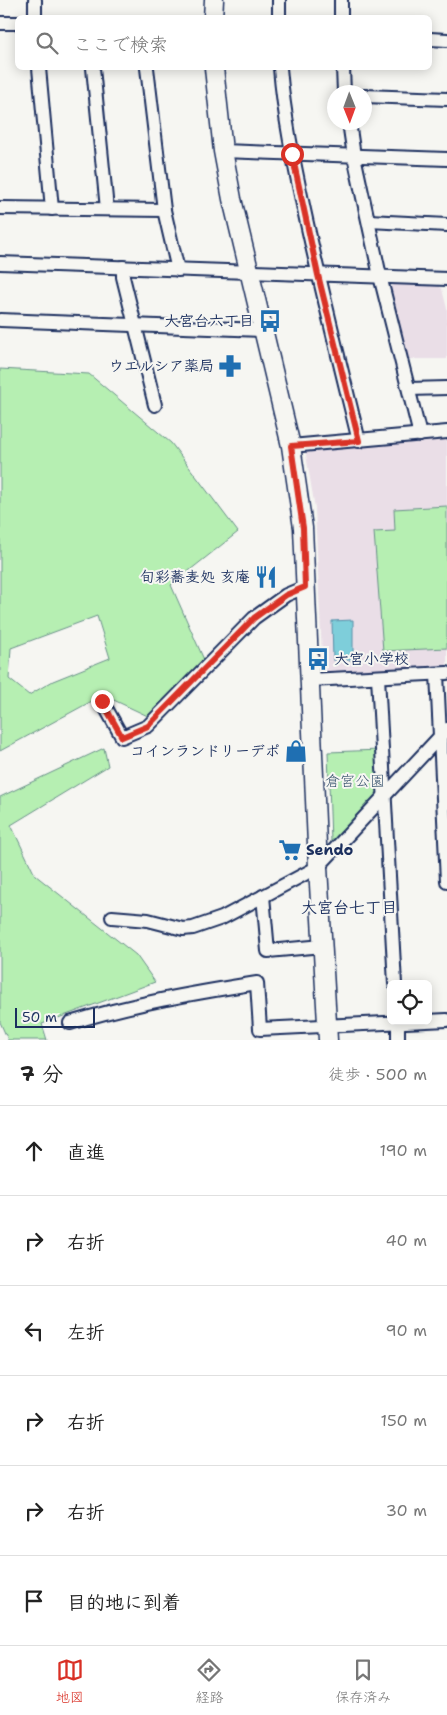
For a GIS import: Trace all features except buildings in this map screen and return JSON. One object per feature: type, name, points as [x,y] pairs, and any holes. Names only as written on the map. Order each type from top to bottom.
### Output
[{"type":"street","points":[[35,0],[35,15]]},
{"type":"street","points":[[213,15],[214,0]]},
{"type":"street","points":[[279,0],[279,15]]},
{"type":"street","points":[[341,0],[341,15]]},
{"type":"street","points":[[0,23],[15,24]]},
{"type":"street","points":[[432,39],[447,40]]},
{"type":"street","points":[[39,70],[52,208]]},
{"type":"street","points":[[93,70],[107,209]]},
{"type":"street","points":[[147,70],[164,210],[178,270]]},
{"type":"street","points":[[214,70],[223,151],[232,199],[291,446],[303,528],[318,867],[328,1034]]},
{"type":"street","points":[[280,70],[282,98],[292,154],[318,275],[359,441]]},
{"type":"street","points":[[343,70],[344,85]]},
{"type":"street","points":[[372,96],[447,99]]},
{"type":"street","points":[[350,130],[380,276],[420,434]]},
{"type":"street","points":[[223,151],[447,159]]},
{"type":"street","points":[[0,208],[164,210]]},
{"type":"street","points":[[369,221],[447,225]]},
{"type":"street","points":[[0,262],[380,276],[446,283]]},
{"type":"street","points":[[123,267],[123,277],[155,406]]},
{"type":"street","points":[[0,320],[262,330]]},
{"type":"street","points":[[409,389],[447,388]]},
{"type":"street","points":[[291,446],[447,432]]},
{"type":"street","points":[[102,701],[122,737],[148,726],[254,618],[286,595],[305,587]]},
{"type":"street","points":[[310,680],[442,673],[447,881]]},
{"type":"street","points":[[378,677],[395,980]]},
{"type":"street","points":[[112,917],[148,920],[183,929],[193,928],[222,918],[318,867],[443,734]]},
{"type":"street","points":[[264,896],[268,951],[323,946]]},
{"type":"street","points":[[70,1023],[105,1012],[257,983],[260,1029],[328,1034],[387,1024]]},
{"type":"street","points":[[432,1021],[447,1020]]},
{"type":"street","points":[[398,1025],[398,1040]]},
{"type":"shaded area","points":[[394,284],[436,284],[442,289],[447,309],[447,359],[404,359],[389,290]]},
{"type":"shaded area","points":[[447,435],[447,669],[323,676],[315,508],[305,449]]},
{"type":"green space","points":[[0,369],[89,374],[171,443],[238,532],[171,585],[205,662],[152,718],[103,695],[0,751]],"holes":[[[97,616],[110,658],[53,681],[29,695],[9,679],[11,648]]]},
{"type":"green space","points":[[447,506],[447,648],[383,651],[374,532],[395,531],[394,509]]},
{"type":"green space","points":[[104,748],[108,766],[11,825],[35,875],[136,955],[155,982],[42,1024],[47,1040],[8,1040],[0,1022],[0,797]]},
{"type":"green space","name":"倉宮公園","points":[[380,750],[381,791],[331,842],[328,752]]},
{"type":"water","points":[[353,620],[353,660],[333,660],[332,621]]},
{"type":"place","name":"大宮台六丁目","points":[[270,321]]},
{"type":"place","name":"ウエルシア薬局","points":[[230,366]]},
{"type":"place","name":"旬彩蕎麦処 亥庵","points":[[266,577]]},
{"type":"place","name":"大宮小学校","points":[[318,659]]},
{"type":"place","name":"コインランドリーデポ","points":[[296,751]]},
{"type":"place","name":"Sendo","points":[[290,850]]},
{"type":"district","name":"大宮台七丁目","points":[[349,907]]},
{"type":"route","points":[[102,701],[122,737],[148,726],[254,618],[286,595],[305,587],[303,528],[291,446],[359,441],[318,275],[292,154]]}]
